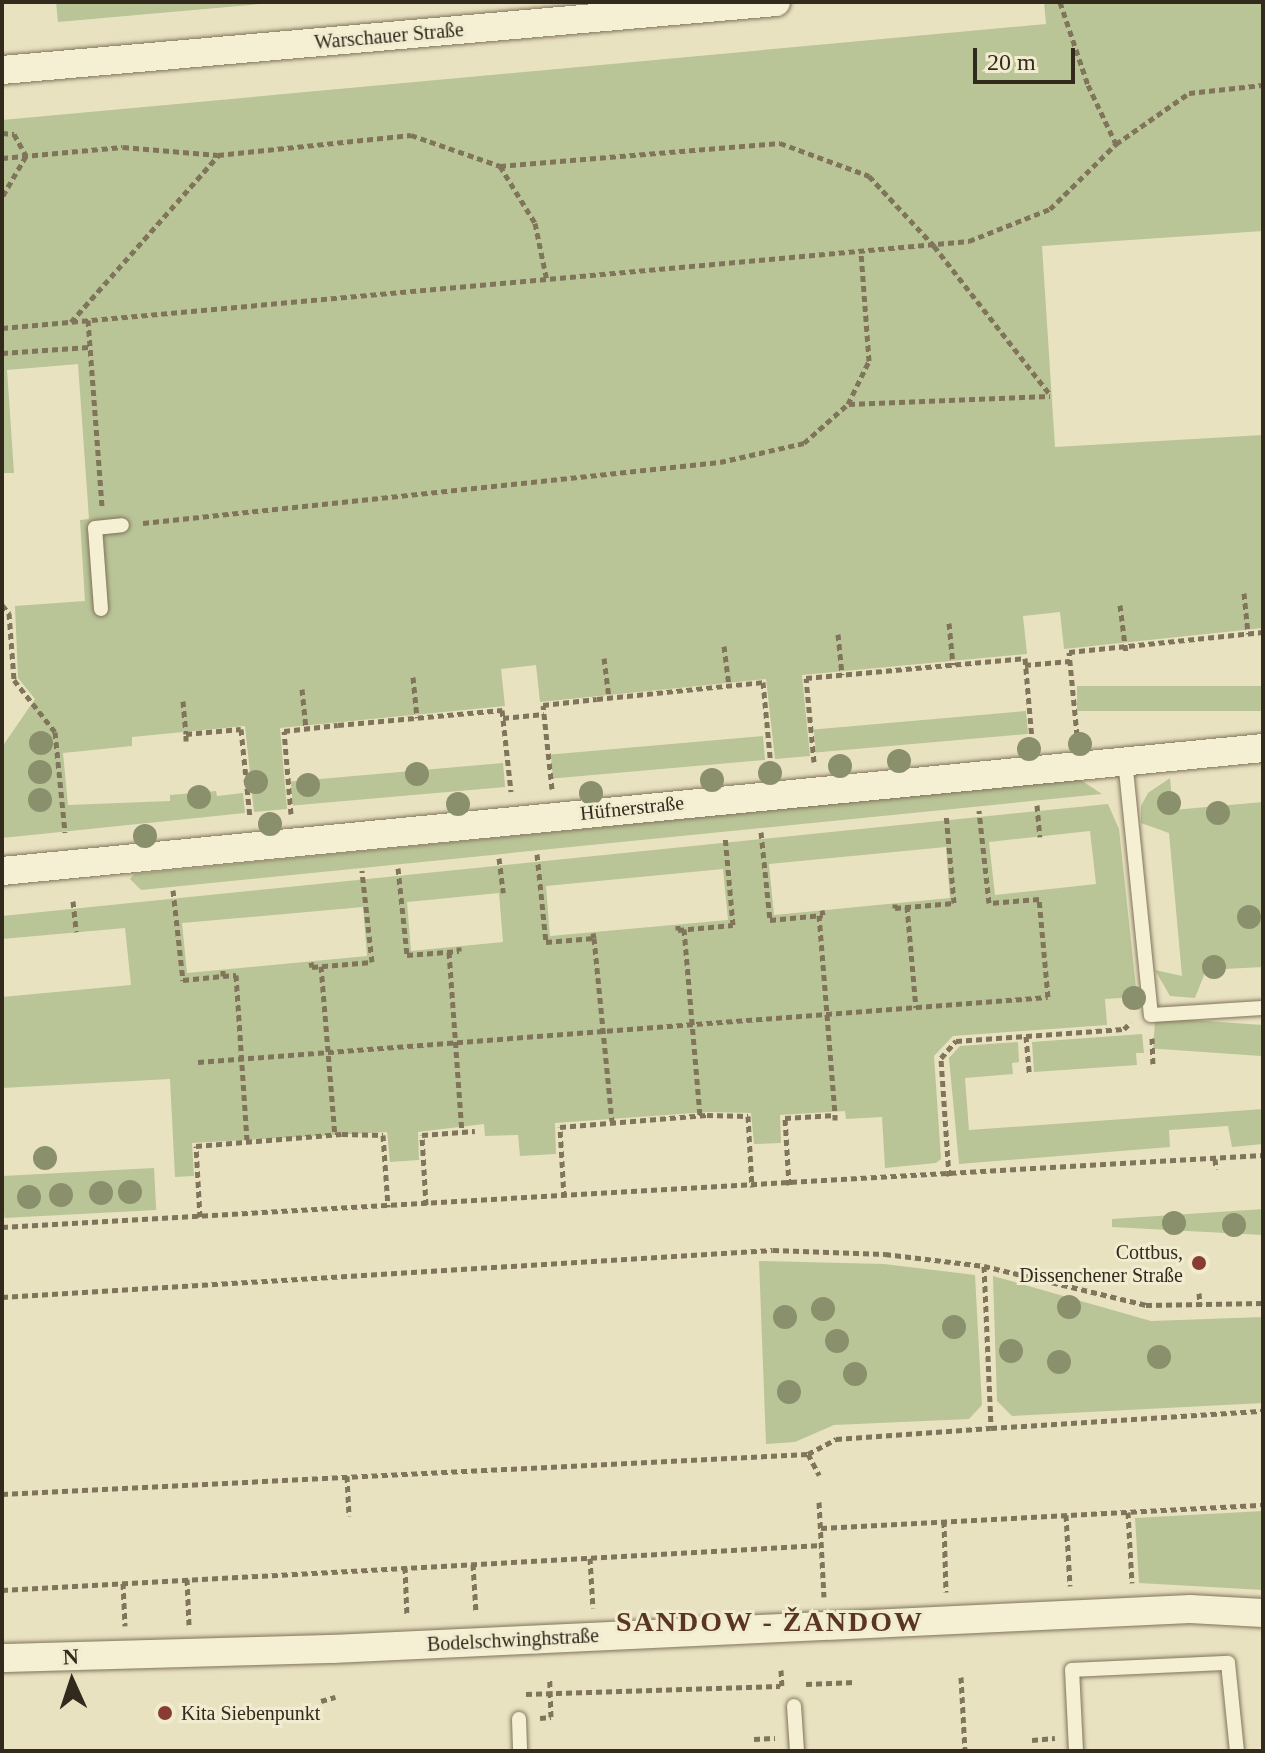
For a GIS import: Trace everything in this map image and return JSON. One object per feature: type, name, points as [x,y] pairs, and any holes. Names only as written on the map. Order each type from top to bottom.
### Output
[{"type":"street","name":"Warschauer Straße","points":[[2,70],[776,2]]},
{"type":"street","name":"Hüfnerstraße","points":[[2,871],[1263,748]]},
{"type":"street","name":"Bodelschwinghstraße","points":[[2,1658],[126,1657],[1072,1614],[1263,1613]]},
{"type":"lane","points":[[101,609],[95,528],[122,525]]},
{"type":"lane","points":[[1125,760],[1144,1016],[1263,1008]]},
{"type":"lane","points":[[1076,1751],[1072,1670],[1228,1663],[1233,1748]]},
{"type":"lane","points":[[788,1703],[797,1751]]},
{"type":"lane","points":[[519,1719],[520,1751]]},
{"type":"path","points":[[1060,2],[1088,85],[1116,144]]},
{"type":"path","points":[[2,328],[969,241],[1050,209],[1116,144],[1189,93],[1263,85]]},
{"type":"path","points":[[2,133],[14,134],[26,156]]},
{"type":"path","points":[[2,158],[123,147],[218,155],[411,135],[500,166],[780,143],[869,176],[934,246],[1051,396],[848,404]]},
{"type":"path","points":[[71,322],[218,155]]},
{"type":"path","points":[[2,197],[26,156]]},
{"type":"path","points":[[500,166],[535,223],[547,281]]},
{"type":"path","points":[[122,525],[720,462],[804,443],[848,404],[869,361],[861,253]]},
{"type":"path","points":[[88,320],[104,527]]},
{"type":"path","points":[[2,353],[89,347]]},
{"type":"path","points":[[1244,593],[1248,634]]},
{"type":"path","points":[[2,605],[9,613],[14,680],[55,732],[65,838]]},
{"type":"path","points":[[1120,605],[1125,650]]},
{"type":"path","points":[[949,623],[961,672]]},
{"type":"path","points":[[1077,736],[1069,652],[1225,640],[1263,632]]},
{"type":"path","points":[[838,634],[842,675]]},
{"type":"path","points":[[724,646],[729,686]]},
{"type":"path","points":[[604,658],[609,698]]},
{"type":"path","points":[[814,763],[806,678],[857,677],[1025,658],[1033,741]]},
{"type":"path","points":[[1025,665],[1070,661]]},
{"type":"path","points":[[413,677],[417,718]]},
{"type":"path","points":[[552,789],[543,705],[598,703],[609,698],[698,692],[763,682],[771,767]]},
{"type":"path","points":[[302,689],[306,729]]},
{"type":"path","points":[[183,701],[186,738],[241,729],[250,819]]},
{"type":"path","points":[[291,815],[284,731],[338,729],[417,718],[442,719],[502,710],[511,793]]},
{"type":"path","points":[[503,718],[544,714]]},
{"type":"path","points":[[1037,805],[1040,837]]},
{"type":"path","points":[[198,1062],[1048,997],[1039,899],[989,903],[979,811]]},
{"type":"path","points":[[895,904],[954,903],[946,814]]},
{"type":"path","points":[[761,832],[770,920],[821,913],[835,1118],[785,1118],[789,1185]]},
{"type":"path","points":[[678,925],[684,929],[733,925],[725,836]]},
{"type":"path","points":[[537,854],[546,942],[593,935],[612,1121]]},
{"type":"path","points":[[499,858],[503,893]]},
{"type":"path","points":[[398,868],[407,955],[449,952],[459,947]]},
{"type":"path","points":[[311,962],[312,967],[372,962],[362,871]]},
{"type":"path","points":[[173,890],[183,980],[223,973],[236,975],[247,1140]]},
{"type":"path","points":[[73,901],[76,932]]},
{"type":"path","points":[[907,906],[916,1008]]},
{"type":"path","points":[[684,929],[700,1115]]},
{"type":"path","points":[[449,952],[462,1132]]},
{"type":"path","points":[[321,966],[335,1135]]},
{"type":"path","points":[[949,1176],[941,1058],[956,1041],[1124,1029],[1144,1016]]},
{"type":"path","points":[[1026,1036],[1029,1073]]},
{"type":"path","points":[[564,1197],[560,1127],[700,1115],[748,1116],[752,1187]]},
{"type":"path","points":[[426,1205],[422,1135],[475,1131]]},
{"type":"path","points":[[200,1217],[196,1146],[335,1135],[383,1135],[388,1207]]},
{"type":"path","points":[[2,1227],[949,1176],[1263,1155]]},
{"type":"path","points":[[1215,1159],[1216,1169]]},
{"type":"path","points":[[2,1297],[773,1250],[885,1254],[984,1266],[1146,1305],[1263,1303]]},
{"type":"path","points":[[984,1266],[991,1428]]},
{"type":"path","points":[[1199,1293],[1200,1305]]},
{"type":"path","points":[[2,1494],[808,1454],[836,1439],[1263,1411]]},
{"type":"path","points":[[808,1454],[819,1475]]},
{"type":"path","points":[[347,1476],[349,1516]]},
{"type":"path","points":[[819,1502],[825,1627]]},
{"type":"path","points":[[821,1528],[1263,1505]]},
{"type":"path","points":[[1128,1512],[1133,1612]]},
{"type":"path","points":[[1066,1515],[1072,1614]]},
{"type":"path","points":[[944,1521],[948,1621]]},
{"type":"path","points":[[2,1590],[822,1545]]},
{"type":"path","points":[[590,1558],[595,1636]]},
{"type":"path","points":[[473,1564],[478,1642]]},
{"type":"path","points":[[405,1567],[409,1645]]},
{"type":"path","points":[[187,1579],[190,1654]]},
{"type":"path","points":[[123,1583],[126,1657]]},
{"type":"path","points":[[961,1677],[965,1751]]},
{"type":"path","points":[[523,1694],[856,1682]]},
{"type":"path","points":[[753,1687],[788,1703]]},
{"type":"path","points":[[321,1701],[335,1697]]},
{"type":"green space","points":[[56,2],[283,2],[58,22]]},
{"type":"green space","points":[[1044,2],[1263,2],[1263,231],[1042,246],[1055,447],[1263,435],[1263,628],[1064,649],[1060,612],[1023,616],[1027,654],[802,675],[810,756],[775,759],[766,679],[540,702],[536,665],[501,669],[505,706],[280,728],[287,809],[254,812],[245,726],[132,737],[132,746],[63,753],[68,805],[170,801],[170,795],[216,791],[217,796],[243,793],[245,813],[2,838],[2,747],[35,699],[18,678],[15,606],[85,601],[80,520],[89,519],[78,364],[7,370],[14,473],[2,473],[2,120],[1046,24]]},
{"type":"green space","points":[[1077,686],[1263,686],[1263,711],[1077,711]]},
{"type":"green space","points":[[1026,711],[1028,734],[816,752],[814,730]]},
{"type":"green space","points":[[763,736],[765,760],[553,778],[551,755]]},
{"type":"green space","points":[[503,763],[505,787],[293,805],[291,782]]},
{"type":"green space","points":[[1170,778],[1173,810],[1263,802],[1263,967],[1206,970],[1195,998],[1170,996],[1155,970],[1182,976],[1169,833],[1141,823],[1141,806],[1148,793]]},
{"type":"green space","points":[[1079,779],[1102,794],[141,890],[130,879],[134,874]]},
{"type":"green space","points":[[1108,804],[1119,829],[1137,997],[1105,999],[1107,1025],[953,1036],[934,1056],[941,1159],[936,1163],[885,1168],[882,1117],[846,1119],[845,1111],[780,1115],[781,1143],[754,1144],[751,1113],[708,1112],[555,1123],[556,1154],[520,1156],[518,1135],[485,1136],[484,1124],[418,1132],[419,1160],[390,1162],[387,1132],[192,1143],[194,1176],[175,1177],[170,1079],[2,1088],[2,997],[131,985],[125,928],[2,939],[2,916]],"holes":[[[1090,831],[1096,884],[995,895],[989,842]],[[946,847],[950,898],[774,915],[769,864]],[[723,869],[728,920],[550,936],[546,886]],[[499,893],[503,942],[411,951],[407,902]],[[363,907],[367,956],[187,973],[182,923]]]},
{"type":"green space","points":[[1155,1017],[1263,1025],[1261,1056],[1153,1048]]},
{"type":"green space","points":[[1142,1034],[1144,1053],[1136,1053],[1137,1065],[1034,1072],[1032,1042]]},
{"type":"green space","points":[[1018,1042],[1019,1062],[1012,1063],[1013,1074],[965,1078],[969,1130],[1263,1109],[1263,1144],[1232,1147],[1228,1126],[1169,1130],[1170,1147],[959,1164],[949,1058],[960,1046]]},
{"type":"green space","points":[[154,1168],[156,1210],[4,1218],[2,1176]]},
{"type":"green space","points":[[1263,1209],[1263,1235],[1112,1227],[1112,1219]]},
{"type":"green space","points":[[759,1261],[884,1264],[975,1275],[982,1405],[969,1419],[834,1425],[795,1442],[766,1444]]},
{"type":"green space","points":[[993,1276],[1151,1321],[1263,1317],[1263,1403],[1012,1416],[997,1401]]},
{"type":"green space","points":[[1263,1511],[1263,1590],[1139,1583],[1135,1518]]},
{"type":"place","name":"Cottbus, Dissenchener Straße","points":[[1199,1263]]},
{"type":"place","name":"Kita Siebenpunkt","points":[[165,1713]]},
{"type":"district","name":"SANDOW - ŽANDOW","points":[[770,1622]]}]
